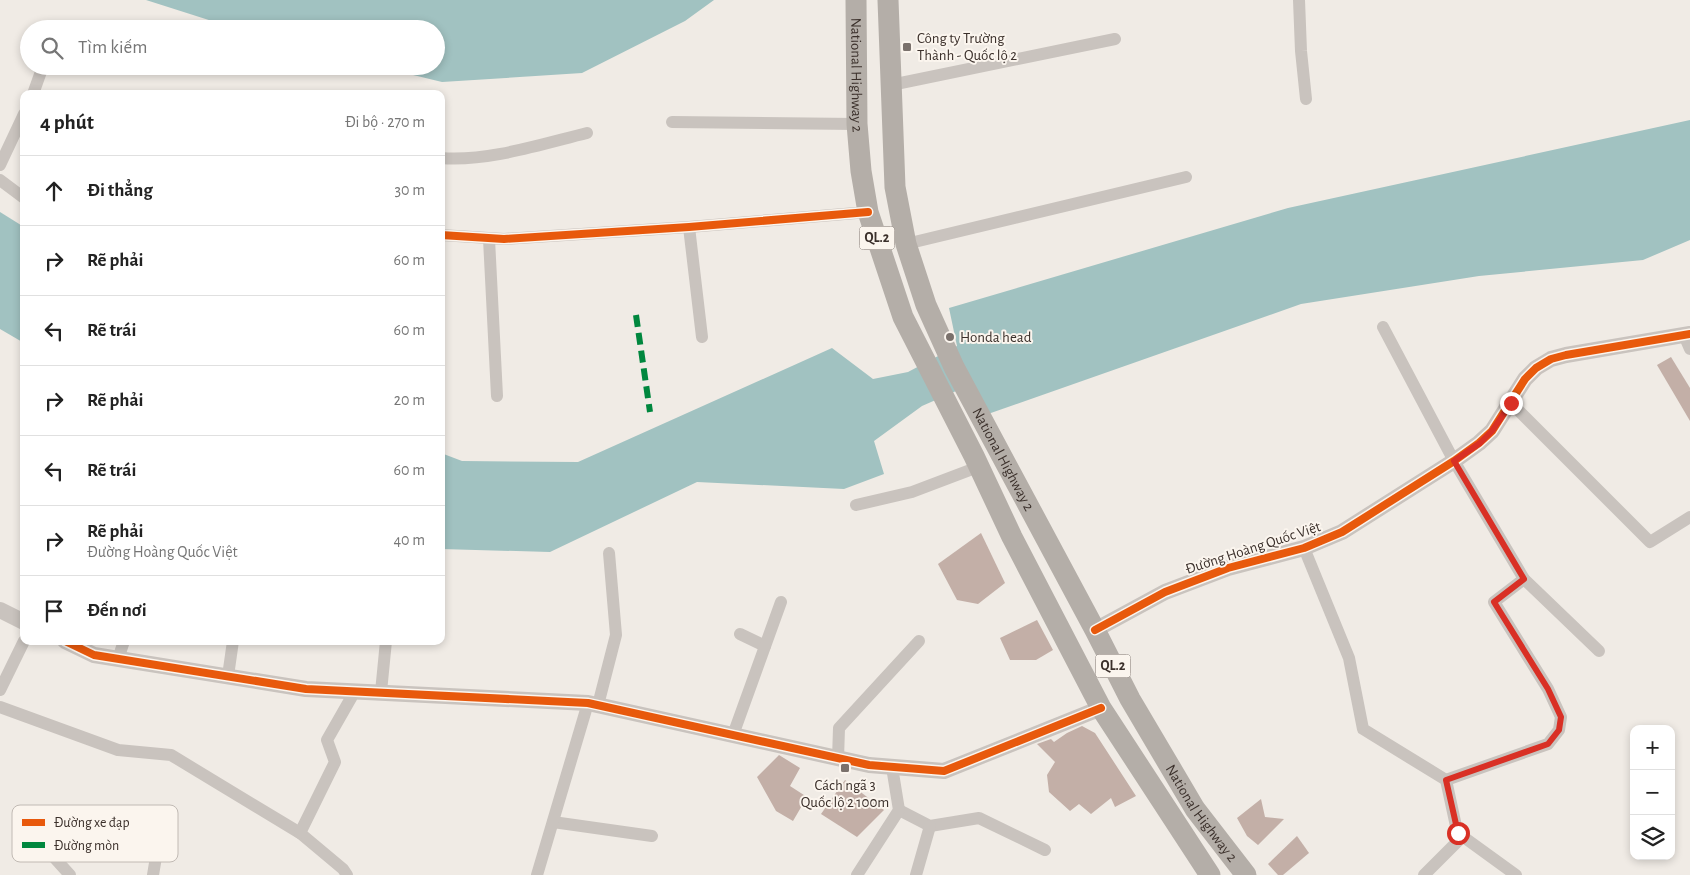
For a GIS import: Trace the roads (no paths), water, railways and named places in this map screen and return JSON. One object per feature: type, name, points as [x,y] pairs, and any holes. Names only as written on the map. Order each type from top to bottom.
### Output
[{"type":"highway","name":"National Highway 2","points":[[856,0],[857,124],[861,171],[868,212],[903,317],[1012,537],[1101,708],[1210,875]]},
{"type":"highway","name":"National Highway 2","points":[[888,0],[895,187],[906,244],[930,314],[954,367],[1130,699],[1195,808],[1246,875]]},
{"type":"street","points":[[1299,0],[1301,51],[1306,99]]},
{"type":"street","points":[[891,85],[1115,39]]},
{"type":"street","points":[[34,90],[39,75]]},
{"type":"street","points":[[0,165],[20,122]]},
{"type":"street","points":[[672,122],[857,124]]},
{"type":"street","points":[[445,158],[463,160],[587,133]]},
{"type":"street","points":[[906,244],[1186,177]]},
{"type":"street","points":[[0,180],[20,195]]},
{"type":"street","points":[[445,235],[504,239],[689,227],[868,212]]},
{"type":"street","points":[[689,227],[702,337]]},
{"type":"street","points":[[490,238],[497,396]]},
{"type":"street","points":[[1383,327],[1454,461],[1524,579],[1599,651]]},
{"type":"street","name":"Đường Hoàng Quốc Việt","points":[[1095,630],[1165,592],[1218,571],[1304,548],[1342,532],[1480,443],[1492,431],[1525,379],[1536,368],[1551,359],[1566,354],[1688,339]]},
{"type":"street","points":[[1511,403],[1650,542],[1690,517]]},
{"type":"street","points":[[856,505],[912,492],[976,462]]},
{"type":"street","points":[[1304,548],[1348,658],[1363,729],[1446,780],[1459,840],[1424,875]]},
{"type":"street","points":[[537,875],[552,822],[616,635],[610,553]]},
{"type":"street","points":[[1446,780],[1548,744],[1559,730],[1561,717],[1548,689],[1494,602],[1524,579]]},
{"type":"street","points":[[733,735],[781,602]]},
{"type":"street","points":[[0,610],[20,620]]},
{"type":"street","points":[[740,634],[765,646]]},
{"type":"street","points":[[838,759],[839,728],[919,641]]},
{"type":"street","points":[[0,690],[22,645]]},
{"type":"street","points":[[73,645],[94,655],[306,689],[593,704],[869,766],[944,771],[1101,708]]},
{"type":"street","points":[[118,659],[123,645]]},
{"type":"street","points":[[228,676],[232,645]]},
{"type":"street","points":[[381,692],[386,645]]},
{"type":"street","points":[[300,833],[335,762],[327,740],[355,691]]},
{"type":"street","points":[[0,707],[118,750],[170,755],[300,833],[343,869],[347,875]]},
{"type":"street","points":[[857,875],[899,810],[892,767]]},
{"type":"street","points":[[899,810],[930,826],[980,818],[1045,850]]},
{"type":"street","points":[[552,822],[652,836]]},
{"type":"street","points":[[916,875],[930,826]]},
{"type":"street","points":[[1458,833],[1516,875]]},
{"type":"street","points":[[58,862],[70,875]]},
{"type":"street","points":[[153,875],[155,862]]},
{"type":"water","points":[[146,0],[714,0],[685,21],[582,73],[442,82],[413,75],[445,75],[445,20],[209,20]]},
{"type":"water","points":[[1690,120],[1690,240],[1643,260],[1479,276],[1301,304],[988,414],[972,384],[922,406],[874,441],[884,474],[844,489],[697,482],[550,552],[445,549],[445,455],[462,461],[578,462],[832,348],[873,379],[908,372],[957,346],[949,308],[1288,208]]},
{"type":"water","points":[[0,212],[20,224],[20,341],[0,329]]},
{"type":"place","name":"Công ty Trường Thành - Quốc lộ 2","points":[[907,47]]},
{"type":"place","name":"Honda head","points":[[950,337]]},
{"type":"place","name":"Cách ngã 3 Quốc lộ 2 100m","points":[[845,768]]}]
